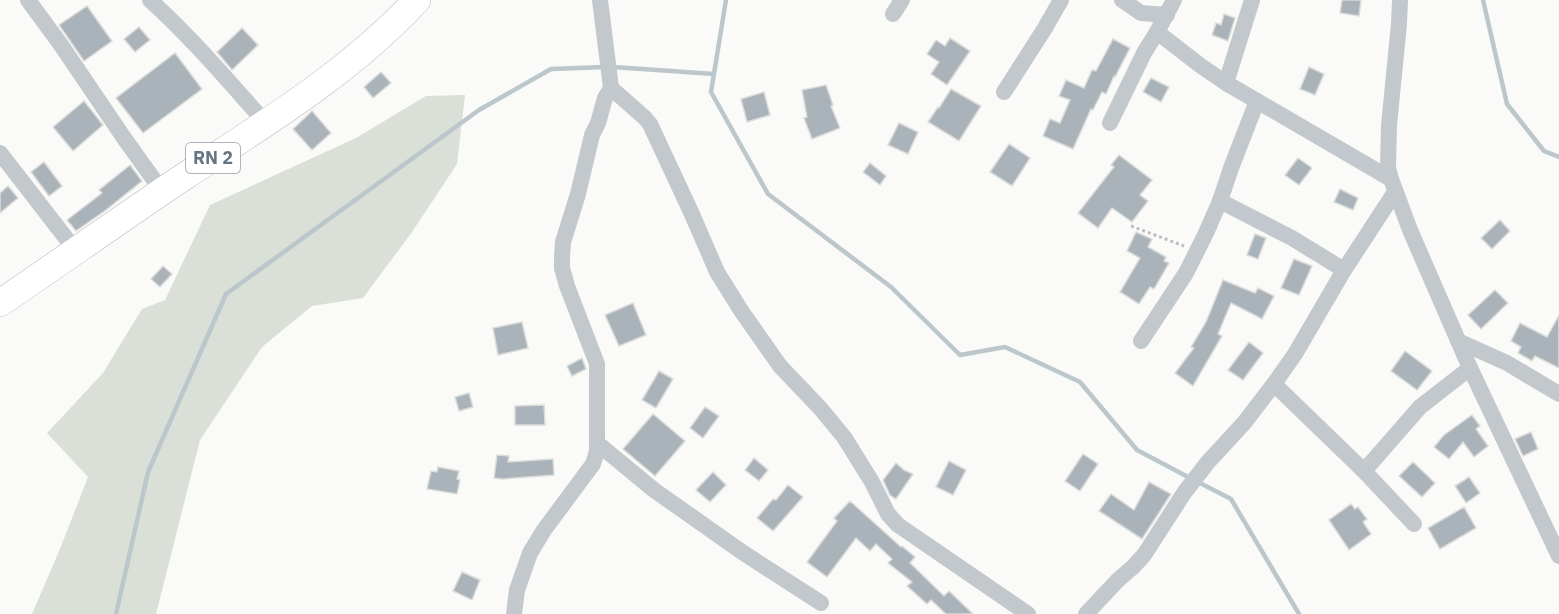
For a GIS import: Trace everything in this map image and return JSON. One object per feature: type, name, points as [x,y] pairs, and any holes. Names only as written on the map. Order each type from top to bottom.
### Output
[{"type":"highway","name":"RN 2","points":[[0,303],[338,73],[417,0]]},
{"type":"street","points":[[28,0],[162,192]]},
{"type":"street","points":[[150,0],[175,22],[266,123]]},
{"type":"street","points":[[600,0],[611,88],[650,124],[717,272],[742,312],[780,366],[844,437],[872,482],[888,514],[898,525],[1028,614]]},
{"type":"street","points":[[1004,92],[1061,0]]},
{"type":"street","points":[[1122,0],[1141,13],[1170,8]]},
{"type":"street","points":[[1226,83],[1252,0]]},
{"type":"street","points":[[1400,0],[1389,125],[1388,168],[1393,186],[1470,368],[1559,556]]},
{"type":"street","points":[[1110,123],[1144,53],[1170,8]]},
{"type":"street","points":[[1157,32],[1226,83],[1393,186]]},
{"type":"street","points":[[514,614],[516,590],[530,553],[595,459],[597,364],[567,286],[562,268],[562,257],[563,242],[578,194],[592,135],[605,98],[611,88]]},
{"type":"street","points":[[1142,341],[1171,298],[1197,251],[1220,201],[1257,101]]},
{"type":"street","points":[[0,153],[76,251]]},
{"type":"street","points":[[1086,614],[1144,555],[1184,493],[1274,384],[1295,354],[1393,186]]},
{"type":"street","points":[[1220,201],[1293,238],[1344,270]]},
{"type":"street","points":[[1458,341],[1507,363],[1559,394]]},
{"type":"street","points":[[1364,471],[1420,407],[1470,368]]},
{"type":"street","points":[[1274,384],[1364,471],[1414,524]]},
{"type":"street","points":[[597,443],[654,490],[742,552],[821,603]]},
{"type":"path","points":[[1131,226],[1197,251]]},
{"type":"shaded area","points":[[465,95],[457,164],[412,232],[363,298],[312,306],[262,347],[200,440],[156,614],[32,614],[88,477],[47,433],[103,373],[142,309],[165,300],[210,205],[356,138],[426,96]]},
{"type":"building","points":[[1342,0],[1361,0],[1359,16],[1340,13]]},
{"type":"building","points":[[87,6],[112,41],[84,61],[59,25]]},
{"type":"building","points":[[1224,14],[1235,18],[1228,41],[1212,35],[1216,23],[1221,25]]},
{"type":"building","points":[[139,27],[150,40],[135,52],[124,39]]},
{"type":"building","points":[[242,28],[258,45],[232,70],[217,52]]},
{"type":"building","points":[[950,38],[970,51],[947,85],[931,74],[939,62],[927,54],[936,40],[945,46]]},
{"type":"building","points":[[1113,39],[1130,48],[1106,94],[1102,92],[1093,110],[1091,109],[1073,149],[1043,136],[1050,119],[1060,123],[1070,100],[1059,96],[1066,80],[1084,88],[1092,70],[1096,71]]},
{"type":"building","points":[[175,53],[202,89],[143,133],[116,98]]},
{"type":"building","points":[[1309,67],[1324,74],[1315,95],[1300,89]]},
{"type":"building","points":[[381,72],[391,83],[373,98],[364,87]]},
{"type":"building","points":[[1151,78],[1169,87],[1161,102],[1143,92]]},
{"type":"building","points":[[826,85],[840,128],[812,139],[804,118],[807,117],[802,90]]},
{"type":"building","points":[[951,89],[981,106],[959,141],[928,122]]},
{"type":"building","points":[[764,92],[770,115],[747,122],[741,99]]},
{"type":"building","points":[[84,101],[103,125],[73,151],[53,127]]},
{"type":"building","points":[[312,111],[331,133],[312,150],[293,129]]},
{"type":"building","points":[[899,123],[918,132],[908,154],[888,145]]},
{"type":"building","points":[[1009,144],[1030,158],[1012,186],[990,172]]},
{"type":"building","points":[[1119,155],[1152,180],[1140,195],[1148,201],[1132,222],[1112,208],[1098,228],[1078,213],[1114,167],[1111,165]]},
{"type":"building","points":[[1298,158],[1312,168],[1299,185],[1285,175]]},
{"type":"building","points":[[44,162],[62,186],[49,196],[31,172]]},
{"type":"building","points":[[870,163],[886,176],[880,185],[863,172]]},
{"type":"building","points":[[130,165],[142,181],[76,231],[67,220],[102,193],[99,190]]},
{"type":"building","points":[[8,186],[18,198],[0,213],[0,193]]},
{"type":"building","points":[[1340,189],[1358,198],[1353,210],[1334,202]]},
{"type":"building","points":[[1500,220],[1510,231],[1492,249],[1481,238]]},
{"type":"building","points":[[1136,232],[1152,239],[1148,247],[1166,257],[1164,261],[1169,263],[1154,289],[1150,287],[1139,304],[1120,292],[1140,258],[1127,251]]},
{"type":"building","points":[[1255,234],[1266,238],[1258,259],[1247,255]]},
{"type":"building","points":[[1294,259],[1312,266],[1299,295],[1281,288]]},
{"type":"building","points":[[163,266],[172,274],[160,287],[151,279]]},
{"type":"building","points":[[1223,280],[1255,293],[1258,288],[1274,296],[1262,319],[1231,303],[1218,334],[1222,336],[1193,386],[1175,373],[1194,348],[1191,347],[1206,322]]},
{"type":"building","points":[[1495,290],[1508,303],[1481,329],[1468,315]]},
{"type":"building","points":[[633,303],[646,335],[619,346],[605,315]]},
{"type":"building","points":[[1559,315],[1559,368],[1535,356],[1532,361],[1518,353],[1521,347],[1511,341],[1520,323],[1547,337]]},
{"type":"building","points":[[522,322],[528,348],[498,355],[493,328]]},
{"type":"building","points":[[1249,342],[1263,353],[1243,380],[1228,370]]},
{"type":"building","points":[[1405,351],[1432,371],[1417,390],[1391,371]]},
{"type":"building","points":[[582,358],[586,369],[572,376],[567,366]]},
{"type":"building","points":[[659,371],[673,379],[656,408],[642,400]]},
{"type":"building","points":[[469,393],[473,407],[459,411],[455,397]]},
{"type":"building","points":[[544,405],[545,425],[515,425],[515,406]]},
{"type":"building","points":[[705,407],[719,416],[703,438],[690,428]]},
{"type":"building","points":[[653,414],[685,441],[655,476],[623,449]]},
{"type":"building","points":[[1472,415],[1480,426],[1476,429],[1488,446],[1474,457],[1463,442],[1449,459],[1434,447],[1444,435]]},
{"type":"building","points":[[1531,432],[1538,449],[1523,456],[1515,439]]},
{"type":"building","points":[[1083,454],[1098,464],[1080,491],[1065,481]]},
{"type":"building","points":[[497,455],[509,456],[508,462],[553,459],[554,475],[494,478]]},
{"type":"building","points":[[754,458],[768,470],[759,481],[745,470]]},
{"type":"building","points":[[949,461],[966,470],[953,495],[936,487]]},
{"type":"building","points":[[1413,462],[1435,483],[1422,497],[1399,476]]},
{"type":"building","points":[[896,463],[913,474],[896,499],[890,495],[883,480]]},
{"type":"building","points":[[438,467],[459,471],[457,494],[427,489],[431,471],[437,472]]},
{"type":"building","points":[[713,472],[726,485],[710,502],[696,490]]},
{"type":"building","points":[[1469,477],[1480,493],[1466,503],[1455,486]]},
{"type":"building","points":[[1149,482],[1171,494],[1142,539],[1099,511],[1111,494],[1134,510]]},
{"type":"building","points":[[788,485],[803,497],[773,531],[757,518]]},
{"type":"building","points":[[850,501],[915,557],[910,563],[944,596],[949,591],[973,614],[946,614],[931,600],[927,604],[907,586],[912,582],[888,563],[892,559],[876,544],[870,551],[856,538],[827,577],[807,562],[837,521],[834,518]]},
{"type":"building","points":[[1351,504],[1355,509],[1358,507],[1367,519],[1363,522],[1371,534],[1349,550],[1329,520]]},
{"type":"building","points":[[1464,507],[1476,528],[1440,549],[1428,528]]},
{"type":"building","points":[[462,572],[480,580],[472,600],[453,591]]},
{"type":"waterway","points":[[726,0],[711,92],[768,194],[891,287],[960,355],[1005,347],[1080,382],[1137,450],[1190,478]]},
{"type":"waterway","points":[[1483,0],[1507,104],[1544,151],[1559,157]]},
{"type":"waterway","points":[[116,614],[148,472],[226,294],[479,110],[551,69],[605,67]]},
{"type":"waterway","points":[[613,67],[714,74]]},
{"type":"waterway","points":[[1198,482],[1231,499],[1299,614]]}]
